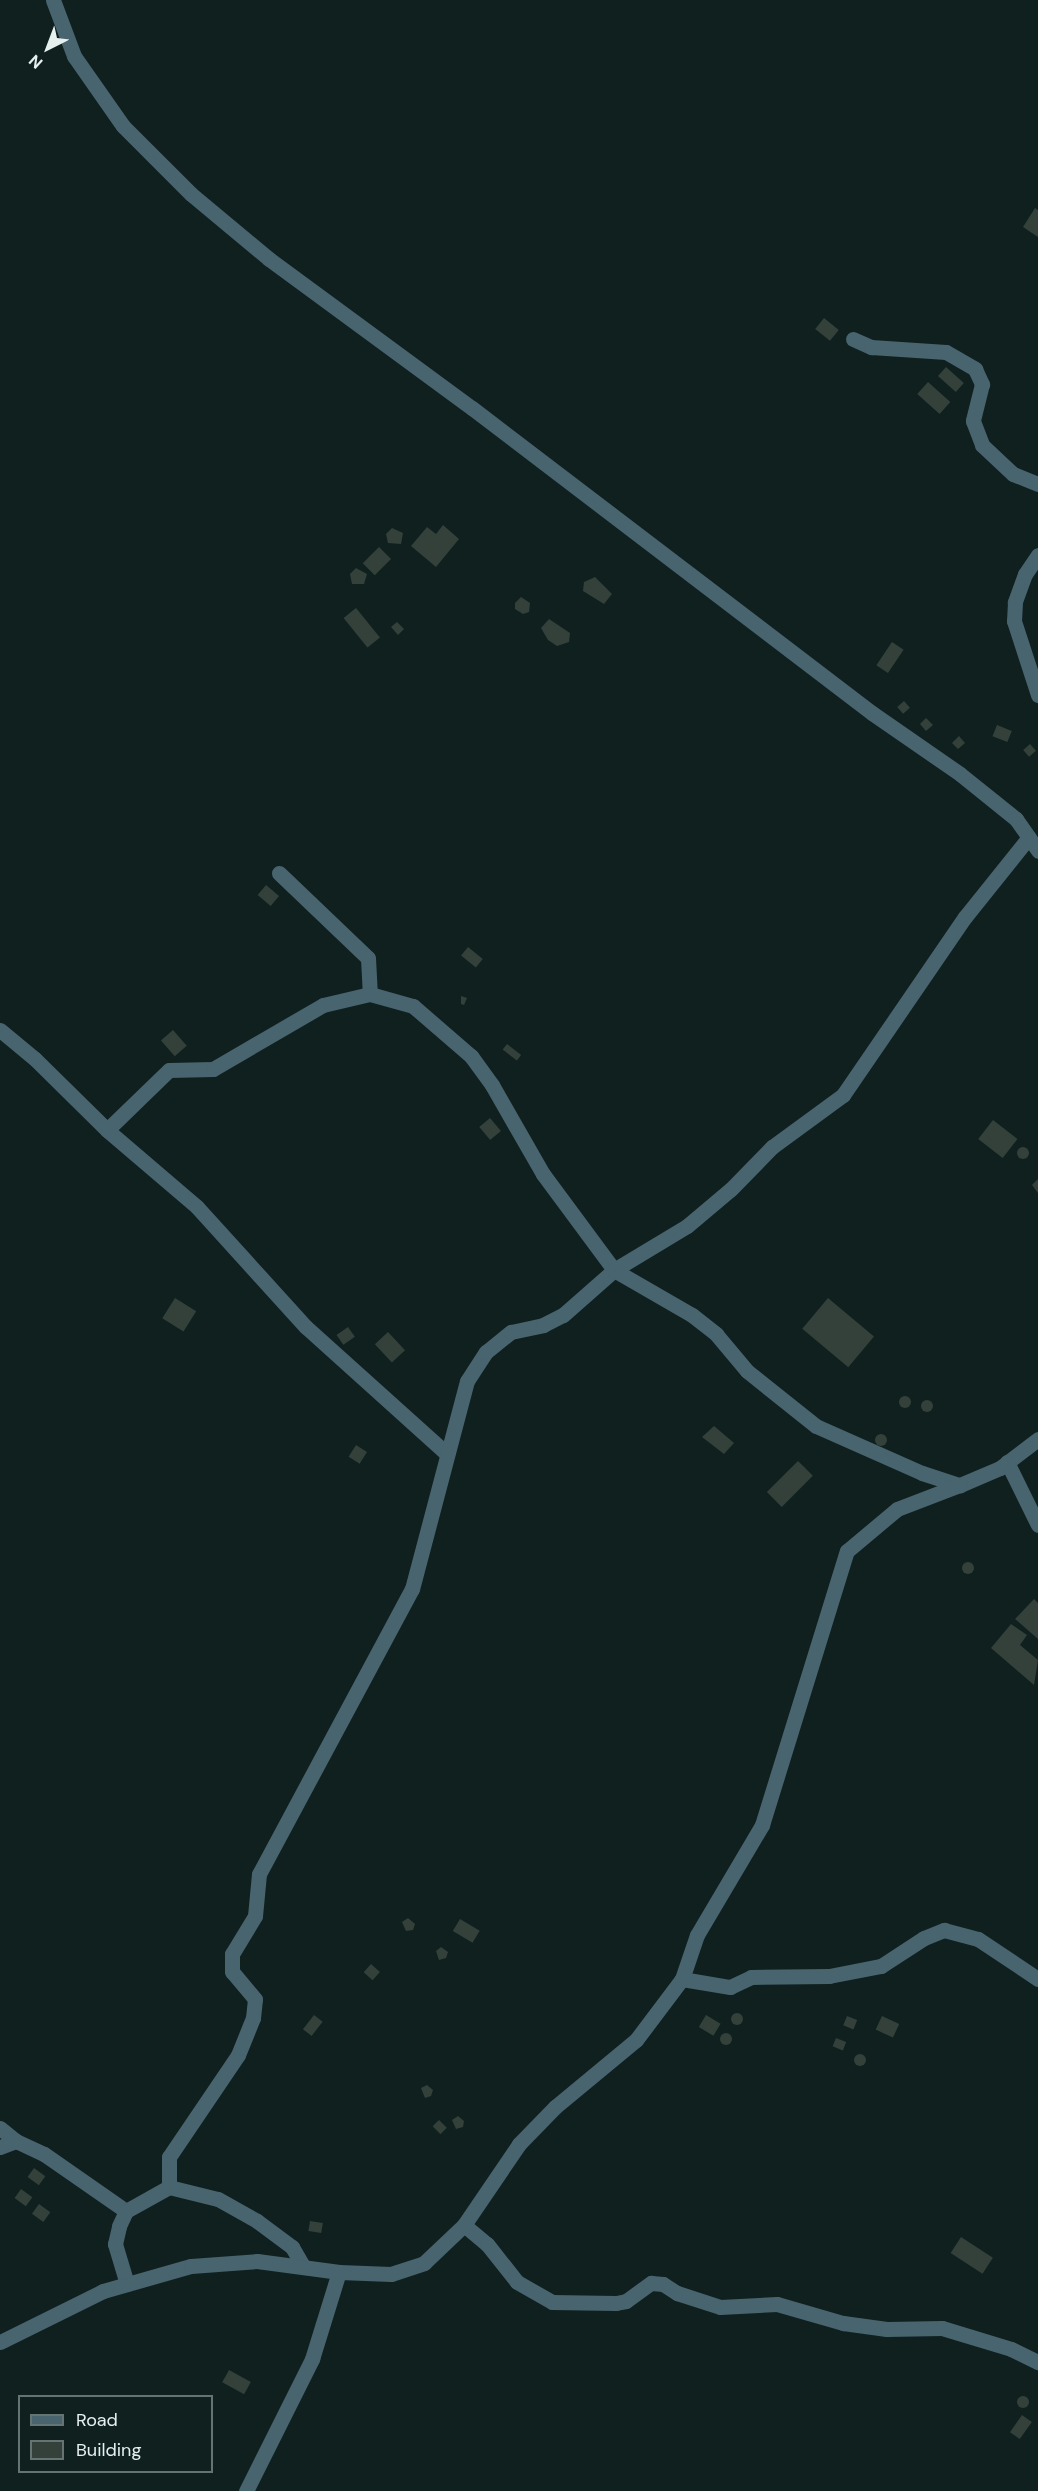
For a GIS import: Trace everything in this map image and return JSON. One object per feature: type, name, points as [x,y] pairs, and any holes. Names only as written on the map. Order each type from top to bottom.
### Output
[{"type":"street","points":[[53,0],[74,56],[123,126],[191,194],[269,259],[472,408],[872,713],[960,774],[1016,819],[1035,843],[958,926],[843,1095],[772,1147],[731,1190],[687,1226],[614,1270],[563,1315],[543,1325],[511,1332],[486,1352],[467,1381],[412,1589],[259,1874],[255,1916],[232,1954],[232,1972],[255,1999],[253,2018],[238,2055],[169,2157],[169,2187]]},
{"type":"street","points":[[853,339],[871,347],[946,352],[975,369],[982,384],[973,421],[982,445],[1013,474],[1038,484]]},
{"type":"street","points":[[1038,555],[1025,574],[1014,621],[1038,695]]},
{"type":"street","points":[[279,873],[368,958],[370,994]]},
{"type":"street","points":[[107,1130],[170,1070],[213,1069],[323,1005],[370,994],[413,1006],[471,1056],[492,1084],[543,1174],[614,1270],[692,1315],[716,1334],[747,1371],[816,1426],[922,1473],[960,1485]]},
{"type":"street","points":[[0,1030],[36,1059],[107,1130],[197,1207],[306,1327],[447,1454]]},
{"type":"street","points":[[0,2342],[103,2291],[191,2266],[257,2260],[339,2272],[391,2274],[424,2263],[464,2224],[519,2144],[555,2107],[636,2040],[682,1979],[697,1935],[762,1825],[825,1611],[847,1551],[897,1509],[960,1485],[1007,1462],[1038,1439]]},
{"type":"street","points":[[1007,1462],[1038,1525]]},
{"type":"street","points":[[682,1979],[730,1987],[751,1977],[829,1976],[881,1966],[944,1930],[978,1940],[1038,1978]]},
{"type":"street","points":[[0,2128],[16,2141],[44,2154],[126,2211]]},
{"type":"street","points":[[0,2147],[16,2141]]},
{"type":"street","points":[[127,2284],[115,2244],[126,2211],[169,2187],[219,2199],[257,2221],[292,2247],[303,2266]]},
{"type":"street","points":[[464,2224],[487,2244],[517,2282],[552,2302],[616,2303],[626,2301],[651,2283],[663,2284],[677,2293],[720,2307],[777,2304],[854,2325],[887,2329],[942,2328],[1011,2349],[1038,2362]]},
{"type":"street","points":[[246,2491],[312,2359],[339,2272]]},
{"type":"building","points":[[1035,208],[1038,210],[1038,237],[1023,227]]},
{"type":"building","points":[[824,318],[839,330],[830,341],[815,329]]},
{"type":"building","points":[[946,367],[964,383],[956,392],[938,376]]},
{"type":"building","points":[[928,382],[950,402],[940,414],[917,394]]},
{"type":"building","points":[[443,525],[459,539],[436,567],[411,546],[427,527],[436,534]]},
{"type":"building","points":[[392,528],[403,533],[401,544],[388,543],[386,534]]},
{"type":"building","points":[[379,547],[391,559],[375,575],[363,563]]},
{"type":"building","points":[[356,568],[367,574],[364,584],[352,584],[350,574]]},
{"type":"building","points":[[595,577],[612,594],[604,604],[583,591],[584,582]]},
{"type":"building","points":[[521,597],[530,603],[529,612],[523,614],[515,609],[515,603]]},
{"type":"building","points":[[356,608],[380,638],[367,648],[344,618]]},
{"type":"building","points":[[549,619],[570,633],[569,642],[557,646],[548,640],[541,628]]},
{"type":"building","points":[[397,622],[404,629],[398,635],[391,627]]},
{"type":"building","points":[[892,642],[904,650],[888,673],[876,665]]},
{"type":"building","points":[[904,701],[910,708],[903,714],[897,707]]},
{"type":"building","points":[[926,718],[933,725],[926,731],[920,724]]},
{"type":"building","points":[[997,725],[1012,731],[1007,742],[993,736]]},
{"type":"building","points":[[959,736],[965,743],[958,749],[952,743]]},
{"type":"building","points":[[1030,744],[1036,751],[1029,757],[1023,750]]},
{"type":"building","points":[[266,885],[279,896],[271,906],[258,895]]},
{"type":"building","points":[[468,947],[483,959],[476,968],[461,956]]},
{"type":"building","points":[[461,996],[467,998],[464,1005],[461,1004]]},
{"type":"building","points":[[173,1030],[187,1046],[175,1056],[161,1040]]},
{"type":"building","points":[[507,1044],[521,1055],[517,1061],[503,1050]]},
{"type":"building","points":[[490,1118],[501,1131],[490,1140],[479,1127]]},
{"type":"building","points":[[993,1120],[1017,1139],[1003,1158],[978,1139]]},
{"type":"building","points":[[1025,1147],[1029,1153],[1025,1159],[1021,1159],[1017,1151]]},
{"type":"building","points":[[1038,1179],[1038,1193],[1032,1185]]},
{"type":"building","points":[[175,1298],[196,1311],[183,1332],[162,1318]]},
{"type":"building","points":[[828,1298],[874,1337],[848,1367],[802,1329]]},
{"type":"building","points":[[348,1327],[355,1337],[343,1345],[337,1335]]},
{"type":"building","points":[[388,1332],[405,1350],[392,1363],[375,1344]]},
{"type":"building","points":[[907,1396],[911,1402],[907,1408],[903,1408],[899,1400]]},
{"type":"building","points":[[929,1400],[932,1401],[932,1411],[925,1412],[922,1411],[921,1404],[922,1401]]},
{"type":"building","points":[[714,1426],[734,1443],[724,1454],[702,1437]]},
{"type":"building","points":[[883,1434],[887,1440],[883,1446],[879,1446],[875,1438]]},
{"type":"building","points":[[356,1445],[367,1452],[360,1464],[349,1457]]},
{"type":"building","points":[[798,1461],[813,1476],[782,1507],[767,1492]]},
{"type":"building","points":[[970,1562],[973,1563],[973,1573],[966,1574],[963,1573],[962,1566],[963,1563]]},
{"type":"building","points":[[1034,1599],[1038,1603],[1038,1639],[1015,1619]]},
{"type":"building","points":[[1011,1624],[1027,1635],[1020,1645],[1038,1660],[1034,1685],[991,1648]]},
{"type":"building","points":[[408,1918],[415,1924],[413,1930],[406,1931],[402,1922]]},
{"type":"building","points":[[460,1919],[480,1931],[473,1943],[453,1931]]},
{"type":"building","points":[[441,1947],[448,1952],[446,1958],[439,1960],[436,1951]]},
{"type":"building","points":[[371,1964],[380,1972],[373,1980],[364,1972]]},
{"type":"building","points":[[739,2013],[742,2014],[742,2024],[735,2025],[732,2024],[731,2017],[732,2014]]},
{"type":"building","points":[[314,2015],[323,2022],[312,2036],[303,2029]]},
{"type":"building","points":[[706,2015],[721,2024],[713,2036],[699,2027]]},
{"type":"building","points":[[847,2016],[857,2020],[853,2029],[843,2025]]},
{"type":"building","points":[[882,2016],[899,2024],[893,2038],[876,2030]]},
{"type":"building","points":[[728,2033],[731,2034],[731,2044],[724,2045],[721,2044],[720,2037],[721,2034]]},
{"type":"building","points":[[836,2038],[846,2042],[843,2050],[833,2046]]},
{"type":"building","points":[[862,2054],[865,2055],[865,2065],[858,2066],[855,2065],[854,2058],[855,2055]]},
{"type":"building","points":[[427,2085],[433,2090],[431,2096],[425,2098],[421,2088]]},
{"type":"building","points":[[458,2116],[464,2121],[463,2127],[456,2129],[452,2120]]},
{"type":"building","points":[[439,2120],[447,2128],[440,2134],[433,2126]]},
{"type":"building","points":[[34,2168],[45,2176],[39,2185],[28,2177]]},
{"type":"building","points":[[21,2189],[32,2197],[26,2206],[15,2198]]},
{"type":"building","points":[[39,2204],[50,2212],[43,2222],[32,2214]]},
{"type":"building","points":[[310,2221],[323,2223],[321,2233],[308,2231]]},
{"type":"building","points":[[961,2237],[993,2258],[983,2274],[951,2253]]},
{"type":"building","points":[[229,2370],[251,2382],[244,2394],[222,2382]]},
{"type":"building","points":[[1025,2396],[1029,2402],[1025,2408],[1021,2408],[1017,2400]]},
{"type":"building","points":[[1022,2415],[1032,2422],[1020,2439],[1010,2432]]}]
